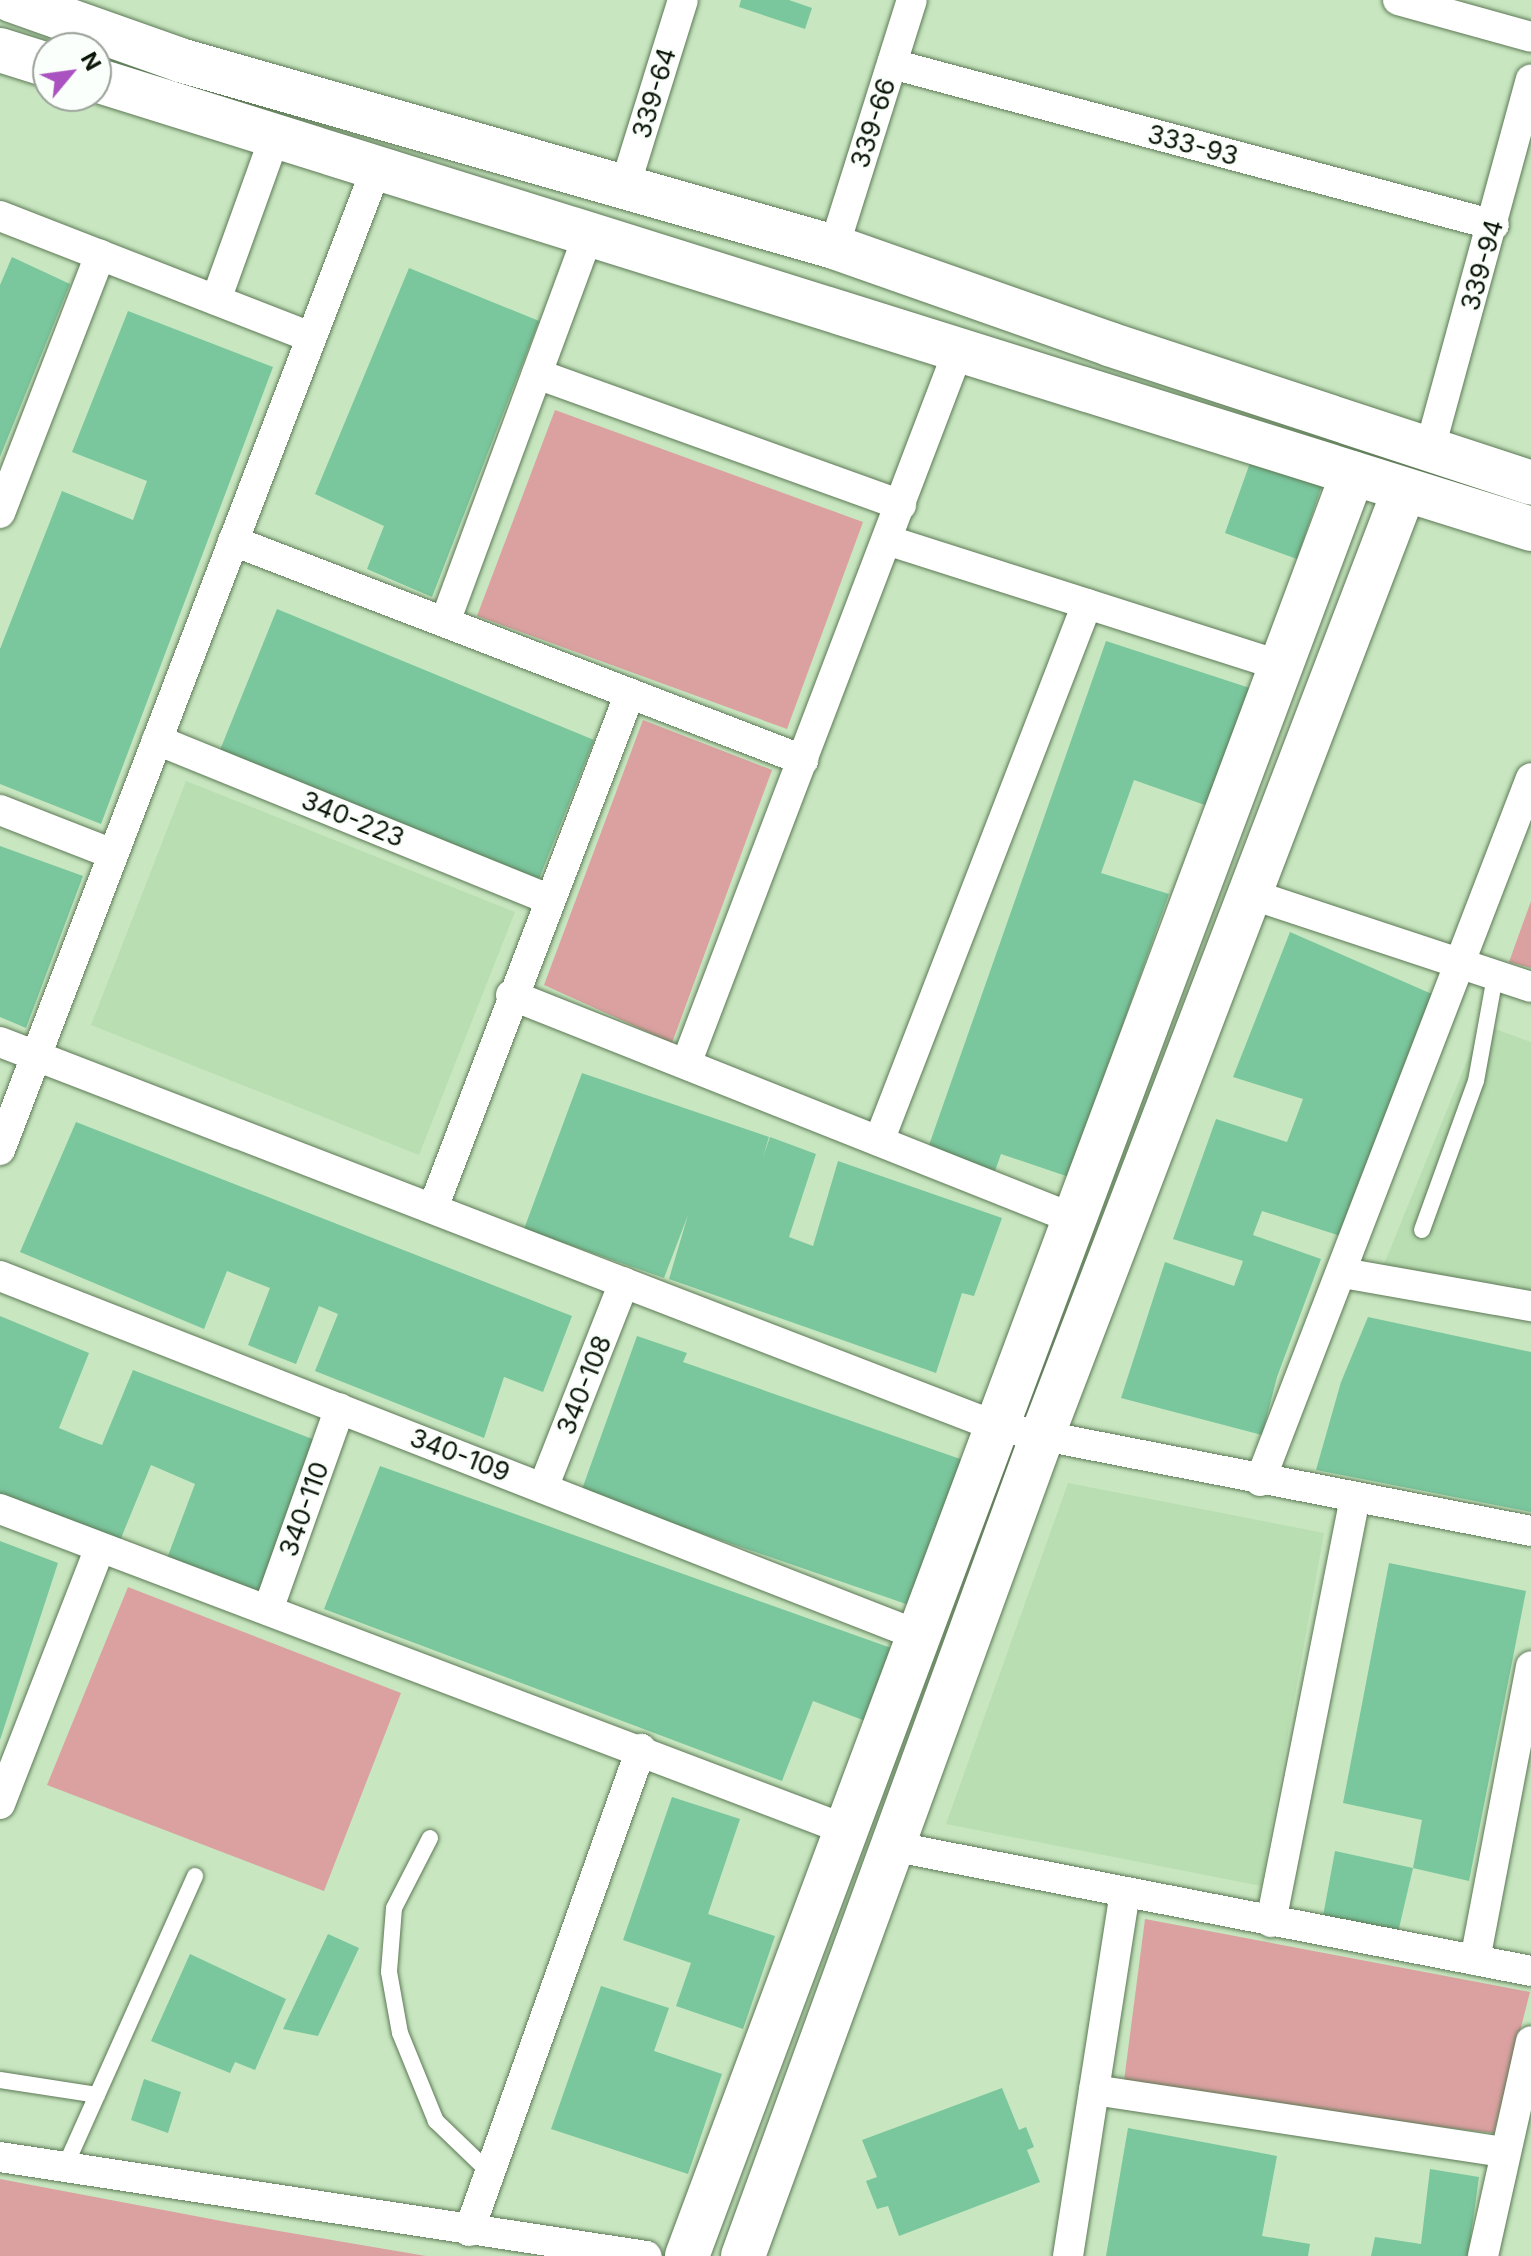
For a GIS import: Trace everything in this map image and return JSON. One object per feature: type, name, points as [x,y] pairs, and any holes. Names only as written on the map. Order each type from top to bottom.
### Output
[{"type":"street","points":[[11,0],[180,60],[834,247],[1109,344],[1531,483]]},
{"type":"street","name":"339-64","points":[[625,186],[683,0]]},
{"type":"street","name":"339-66","points":[[834,247],[912,0]]},
{"type":"street","points":[[1398,0],[1531,37]]},
{"type":"street","points":[[0,50],[32,60]]},
{"type":"street","name":"333-93","points":[[892,64],[1494,225]]},
{"type":"street","name":"339-94","points":[[1430,448],[1494,225],[1531,80]]},
{"type":"street","points":[[112,85],[960,346],[1404,491],[1531,529]]},
{"type":"street","points":[[216,300],[275,136]]},
{"type":"street","points":[[0,1150],[377,167]]},
{"type":"street","points":[[0,216],[311,337]]},
{"type":"street","points":[[445,622],[589,233]]},
{"type":"street","points":[[0,513],[100,255]]},
{"type":"street","points":[[1095,389],[1109,344]]},
{"type":"street","points":[[686,1064],[960,346]]},
{"type":"street","points":[[537,374],[901,505]]},
{"type":"street","points":[[687,2256],[998,1427],[1072,1218],[1353,473]]},
{"type":"street","points":[[743,2256],[1041,1439],[1253,895],[1404,491]]},
{"type":"street","points":[[887,540],[1281,666]]},
{"type":"street","points":[[233,541],[803,760]]},
{"type":"street","points":[[879,1141],[1087,604]]},
{"type":"street","points":[[433,1208],[511,995],[630,693]]},
{"type":"street","name":"340-223","points":[[157,740],[549,899]]},
{"type":"street","points":[[1260,1481],[1343,1273],[1531,778]]},
{"type":"street","points":[[0,810],[113,854]]},
{"type":"street","points":[[1253,895],[1531,987]]},
{"type":"street","points":[[511,995],[1072,1218]]},
{"type":"street","points":[[0,1042],[998,1427],[1041,1439],[1531,1531]]},
{"type":"street","points":[[1343,1273],[1531,1306]]},
{"type":"street","name":"340-109","points":[[0,1276],[920,1636]]},
{"type":"street","name":"340-108","points":[[543,1488],[624,1282]]},
{"type":"street","name":"340-110","points":[[268,1610],[340,1408]]},
{"type":"street","points":[[1271,1922],[1355,1499]]},
{"type":"street","points":[[0,1509],[99,1550],[641,1749],[847,1830]]},
{"type":"street","points":[[0,1804],[99,1550]]},
{"type":"street","points":[[1475,1960],[1522,1761],[1531,1666]]},
{"type":"street","points":[[469,2231],[641,1749]]},
{"type":"street","points":[[891,1846],[1531,1971]]},
{"type":"street","points":[[1068,2256],[1125,1894]]},
{"type":"street","points":[[1483,2256],[1531,2041]]},
{"type":"street","points":[[1094,2090],[1504,2152]]},
{"type":"street","points":[[0,2157],[646,2256]]},
{"type":"lane","points":[[1422,1230],[1476,1081],[1495,976]]},
{"type":"lane","points":[[430,1838],[394,1908],[389,1972],[400,2033],[436,2121],[491,2174]]},
{"type":"lane","points":[[64,2169],[195,1876]]},
{"type":"lane","points":[[0,2080],[97,2095]]},
{"type":"shaded area","points":[[555,410],[863,522],[787,729],[477,616]]},
{"type":"shaded area","points":[[643,720],[772,770],[672,1043],[544,985]]},
{"type":"shaded area","points":[[186,781],[515,912],[419,1155],[91,1025]]},
{"type":"shaded area","points":[[1531,901],[1531,968],[1509,962]]},
{"type":"shaded area","points":[[1482,1024],[1531,1042],[1531,1308],[1378,1279]]},
{"type":"shaded area","points":[[1068,1483],[1324,1533],[1261,1886],[946,1824]]},
{"type":"shaded area","points":[[128,1587],[401,1693],[324,1891],[47,1785]]},
{"type":"shaded area","points":[[1145,1919],[1530,1992],[1494,2133],[1312,2113],[1124,2081]]},
{"type":"shaded area","points":[[0,2179],[232,2223],[426,2256],[0,2256]]},
{"type":"building","points":[[741,0],[789,0],[812,8],[805,29],[739,7]]},
{"type":"building","points":[[12,257],[70,284],[0,457],[0,285]]},
{"type":"building","points":[[409,268],[539,321],[432,597],[367,569],[384,526],[315,494]]},
{"type":"building","points":[[128,311],[273,367],[101,824],[0,784],[0,649],[62,491],[133,520],[147,481],[72,452]]},
{"type":"building","points":[[1251,460],[1323,482],[1297,559],[1225,533]]},
{"type":"building","points":[[277,609],[594,740],[539,879],[220,750]]},
{"type":"building","points":[[1106,641],[1259,691],[1219,810],[1134,780],[1101,873],[1169,894],[1069,1177],[1001,1154],[995,1171],[928,1148]]},
{"type":"building","points":[[0,846],[83,876],[26,1028],[0,1017]]},
{"type":"building","points":[[1290,932],[1432,994],[1347,1238],[1262,1211],[1253,1235],[1321,1259],[1277,1377],[1262,1435],[1121,1398],[1165,1262],[1234,1286],[1243,1261],[1173,1239],[1216,1119],[1287,1142],[1303,1099],[1233,1077]]},
{"type":"building","points":[[582,1073],[769,1137],[763,1157],[770,1137],[816,1154],[789,1237],[813,1246],[838,1161],[1002,1218],[974,1296],[962,1293],[936,1373],[669,1279],[688,1215],[664,1278],[524,1229]]},
{"type":"building","points":[[76,1122],[572,1316],[543,1392],[504,1377],[484,1438],[315,1371],[338,1314],[319,1306],[296,1364],[248,1345],[270,1288],[227,1271],[204,1329],[20,1252]]},
{"type":"building","points":[[0,1316],[89,1353],[59,1428],[83,1438],[102,1445],[133,1370],[315,1440],[260,1595],[166,1561],[195,1484],[151,1465],[119,1543],[0,1493]]},
{"type":"building","points":[[1368,1317],[1531,1352],[1531,1512],[1316,1470],[1341,1382]]},
{"type":"building","points":[[637,1336],[687,1353],[683,1362],[966,1461],[909,1605],[581,1492]]},
{"type":"building","points":[[380,1466],[894,1649],[868,1722],[813,1701],[782,1781],[324,1609]]},
{"type":"building","points":[[0,1541],[58,1563],[0,1740]]},
{"type":"building","points":[[1389,1563],[1526,1591],[1469,1881],[1413,1868],[1422,1820],[1343,1803]]},
{"type":"building","points":[[672,1797],[740,1819],[708,1914],[775,1936],[743,2029],[676,2006],[691,1963],[623,1940]]},
{"type":"building","points":[[1335,1851],[1413,1868],[1396,1941],[1321,1927]]},
{"type":"building","points":[[328,1934],[359,1948],[318,2036],[283,2029]]},
{"type":"building","points":[[190,1954],[286,1999],[255,2070],[235,2062],[230,2073],[151,2041]]},
{"type":"building","points":[[601,1986],[669,2008],[654,2051],[722,2074],[688,2174],[551,2129]]},
{"type":"building","points":[[144,2079],[181,2092],[168,2133],[131,2120]]},
{"type":"building","points":[[1002,2088],[1019,2130],[1026,2127],[1034,2147],[1027,2150],[1040,2182],[899,2236],[888,2206],[877,2209],[866,2181],[877,2177],[862,2140]]},
{"type":"building","points":[[1128,2128],[1277,2156],[1262,2236],[1310,2244],[1308,2256],[1106,2256]]},
{"type":"building","points":[[1430,2169],[1479,2177],[1468,2256],[1371,2256],[1375,2237],[1421,2244]]}]
